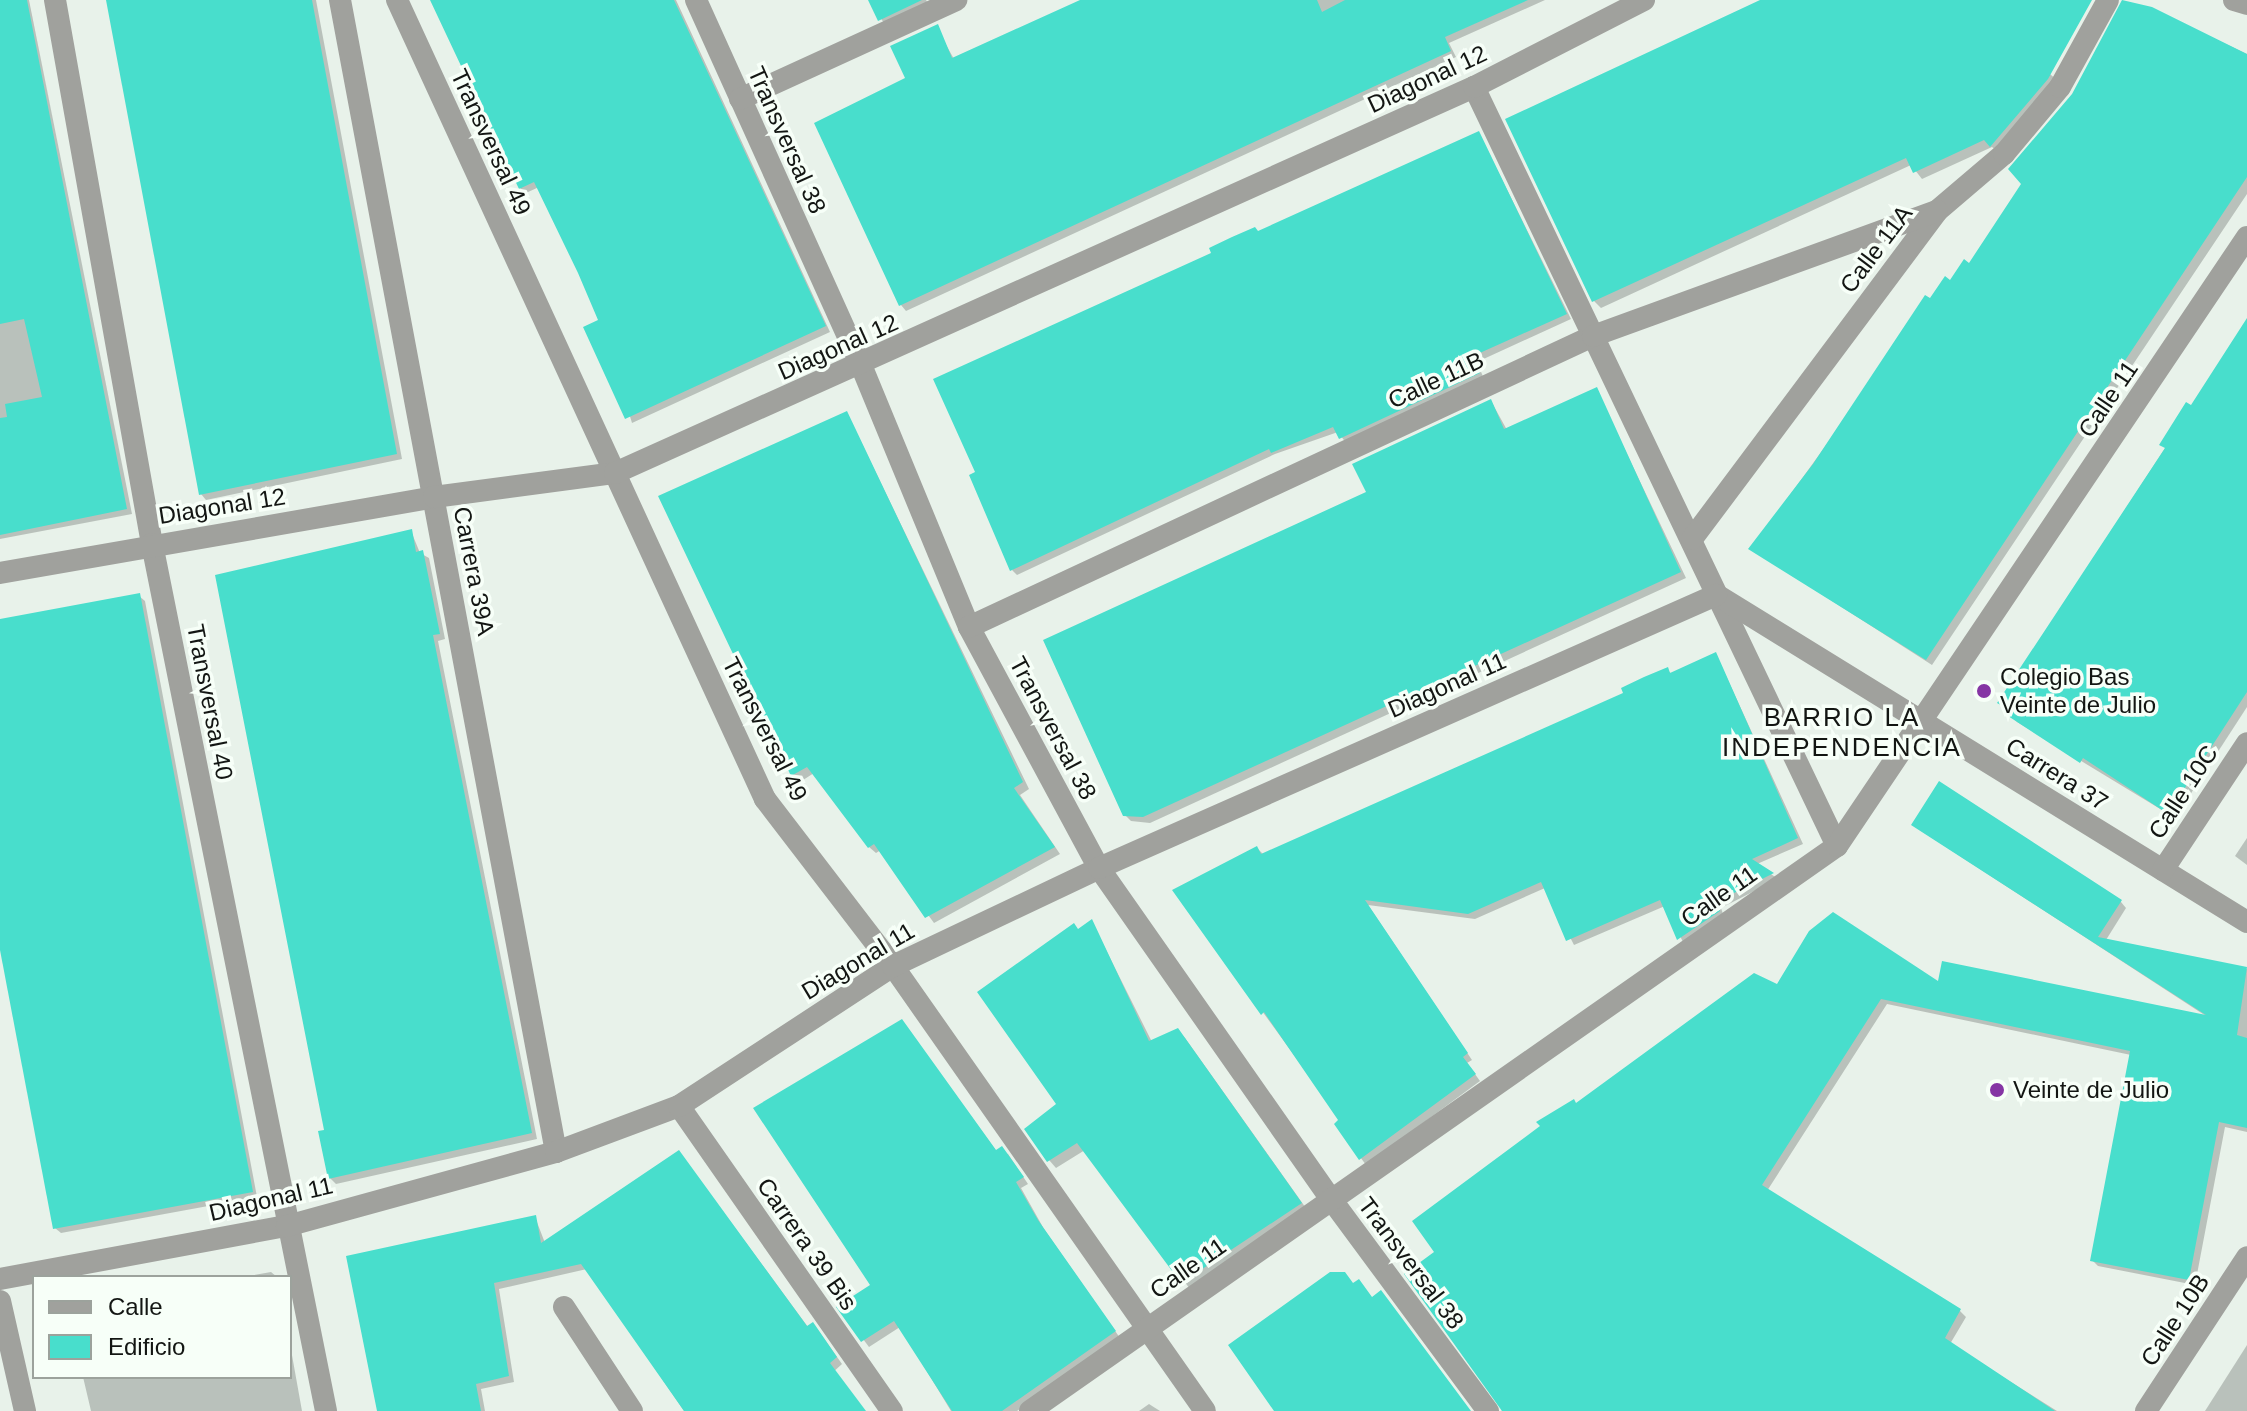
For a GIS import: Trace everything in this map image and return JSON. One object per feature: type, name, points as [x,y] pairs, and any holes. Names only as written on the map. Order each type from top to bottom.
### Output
[{"type":"street","name":"Transversal 40","points":[[55,0],[152,544],[326,1411]]},
{"type":"street","name":"Carrera 39A","points":[[340,0],[556,1152]]},
{"type":"street","name":"Transversal 49","points":[[397,0],[765,799],[893,966],[1205,1411]]},
{"type":"street","name":"Transversal 38","points":[[696,0],[861,365],[969,627],[1099,868],[1331,1199],[1488,1411]]},
{"type":"street","points":[[740,99],[956,0]]},
{"type":"street","name":"Diagonal 12","points":[[0,573],[434,497],[615,473],[1474,87],[1644,0]]},
{"type":"street","name":"Calle 11A","points":[[1692,539],[1937,211],[2004,154],[2060,87],[2108,0]]},
{"type":"street","points":[[2234,0],[2247,4]]},
{"type":"street","points":[[1474,87],[1837,846]]},
{"type":"street","name":"Calle 11B","points":[[969,627],[1593,336],[1937,211]]},
{"type":"street","name":"Calle 11","points":[[1030,1411],[1837,846],[1924,722],[2247,237]]},
{"type":"street","name":"Carrera 37","points":[[1716,595],[2247,922]]},
{"type":"street","name":"Diagonal 11","points":[[0,1279],[287,1226],[556,1152],[679,1106],[893,966],[1099,868],[1716,595]]},
{"type":"street","name":"Calle 10C","points":[[2163,870],[2247,743]]},
{"type":"street","name":"Carrera 39 Bis","points":[[679,1106],[892,1411]]},
{"type":"street","name":"Calle 10B","points":[[2146,1411],[2247,1257]]},
{"type":"street","points":[[0,1301],[25,1411]]},
{"type":"street","points":[[564,1307],[632,1411]]},
{"type":"building","points":[[0,0],[27,0],[127,509],[0,535],[0,418],[7,417],[5,404],[42,397],[24,319],[0,324]]},
{"type":"building","points":[[106,0],[312,0],[397,454],[199,495]]},
{"type":"building","points":[[430,0],[674,0],[826,326],[625,419],[583,327],[598,320],[578,273],[534,182],[519,189]]},
{"type":"building","points":[[868,0],[922,0],[878,21]]},
{"type":"building","points":[[1080,0],[1317,0],[1322,12],[1345,0],[1528,0],[1445,37],[1451,51],[899,306],[814,123],[905,78],[890,46],[938,24],[952,58]]},
{"type":"building","points":[[1760,0],[2092,0],[2048,79],[1990,147],[1984,140],[1913,173],[1906,158],[1592,302],[1505,119]]},
{"type":"building","points":[[2122,0],[2152,7],[2247,54],[2247,177],[1926,660],[1748,549],[1813,464],[1925,295],[1930,298],[1945,276],[1950,280],[1964,259],[1969,263],[2021,184],[2008,169],[2072,94]]},
{"type":"building","points":[[1479,131],[1567,314],[1473,356],[1480,373],[1339,439],[1333,427],[1271,453],[1269,449],[1010,571],[969,475],[975,472],[933,379],[1211,253],[1209,248],[1232,237],[1255,227],[1258,231]]},
{"type":"building","points":[[2247,318],[2247,692],[2168,814],[2083,758],[2080,763],[2008,716],[2011,711],[1997,703],[2165,448],[2159,445],[2186,402],[2191,405]]},
{"type":"building","points":[[1597,387],[1681,572],[1143,817],[1123,816],[1043,640],[1366,492],[1352,464],[1491,399],[1504,429]]},
{"type":"building","points":[[847,411],[1023,782],[1014,788],[1055,847],[925,918],[874,844],[868,848],[807,767],[791,776],[658,496]]},
{"type":"building","points":[[412,529],[416,552],[423,550],[440,634],[433,635],[532,1133],[328,1179],[318,1131],[324,1130],[215,575]]},
{"type":"building","points":[[140,593],[253,1192],[53,1229],[0,950],[0,619]]},
{"type":"building","points":[[1716,652],[1798,838],[1752,859],[1774,873],[1716,902],[1720,911],[1677,940],[1660,900],[1566,941],[1541,882],[1468,914],[1365,900],[1468,1053],[1463,1057],[1476,1074],[1359,1160],[1334,1124],[1338,1120],[1264,1012],[1261,1015],[1172,890],[1257,846],[1261,854],[1623,693],[1621,688],[1644,677],[1668,667],[1670,673]]},
{"type":"building","points":[[1939,781],[2122,900],[2098,937],[2247,967],[2237,1035],[2247,1038],[2247,1128],[2219,1122],[2189,1280],[2090,1261],[2130,1051],[1881,999],[1762,1185],[1961,1309],[1945,1338],[2055,1411],[1502,1411],[1404,1274],[1434,1252],[1412,1221],[1540,1126],[1536,1122],[1574,1099],[1576,1103],[1754,973],[1777,984],[1809,931],[1833,912],[1938,981],[1942,961],[2206,1015],[1911,825]]},
{"type":"building","points":[[1092,919],[1149,1041],[1178,1028],[1302,1203],[1181,1283],[1077,1143],[1047,1162],[1024,1129],[1056,1104],[977,992],[1074,923],[1078,929]]},
{"type":"building","points":[[902,1019],[996,1150],[1002,1146],[1024,1177],[1016,1182],[1038,1220],[1116,1331],[1002,1411],[952,1411],[894,1321],[861,1342],[836,1307],[870,1285],[753,1108]]},
{"type":"building","points":[[679,1150],[807,1326],[813,1322],[837,1357],[830,1363],[866,1411],[684,1411],[581,1264],[494,1283],[509,1376],[476,1384],[481,1411],[377,1411],[346,1256],[536,1215],[541,1243]]},
{"type":"building","points":[[1330,1272],[1345,1272],[1353,1283],[1359,1279],[1372,1297],[1381,1290],[1471,1411],[1274,1411],[1228,1345]]},
{"type":"place","name":"Colegio Bas Veinte de Julio","points":[[1984,691]]},
{"type":"place","name":"Veinte de Julio","points":[[1997,1090]]},
{"type":"district","name":"BARRIO LA INDEPENDENCIA","points":[[1842,733]]}]
